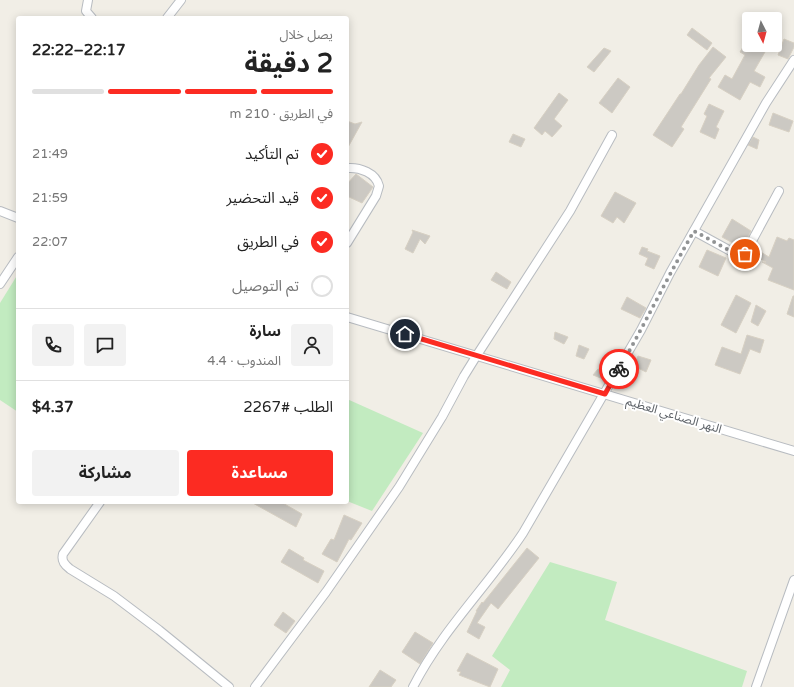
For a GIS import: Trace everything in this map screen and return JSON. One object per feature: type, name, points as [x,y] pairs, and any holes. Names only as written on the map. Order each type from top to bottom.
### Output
[{"type":"street","points":[[88,0],[86,11],[90,16]]},
{"type":"street","points":[[169,16],[181,0]]},
{"type":"street","points":[[413,687],[438,644],[507,558],[519,539],[605,394],[641,330],[670,273],[766,104],[794,60]]},
{"type":"street","points":[[255,687],[339,574],[399,487],[442,417],[464,376],[570,211],[612,135]]},
{"type":"street","points":[[349,168],[364,170],[376,178],[379,186],[376,196],[349,240]]},
{"type":"street","points":[[694,231],[736,254],[742,255],[746,252],[779,191]]},
{"type":"street","points":[[0,211],[16,217]]},
{"type":"street","points":[[0,284],[16,260]]},
{"type":"street","name":"النهر الصناعي العظيم","points":[[349,318],[794,451]]},
{"type":"street","points":[[99,504],[80,531],[70,541],[62,558],[64,564],[114,596],[159,630],[229,687]]},
{"type":"street","points":[[756,687],[794,580]]},
{"type":"green space","points":[[16,277],[16,411],[0,400],[0,303]]},
{"type":"green space","points":[[349,400],[423,433],[372,511],[349,502]]},
{"type":"green space","points":[[550,562],[617,582],[605,620],[747,671],[742,687],[501,687],[510,670],[492,656]]},
{"type":"building","points":[[692,28],[712,43],[707,50],[687,35]]},
{"type":"building","points":[[784,39],[794,43],[794,47],[788,59],[778,55],[779,52],[782,52]]},
{"type":"building","points":[[713,47],[726,57],[709,78],[711,79],[681,127],[684,129],[672,147],[653,135],[699,65]]},
{"type":"building","points":[[604,48],[611,51],[594,72],[587,67]]},
{"type":"building","points":[[742,49],[742,52],[765,52],[754,71],[765,77],[760,87],[750,82],[740,100],[718,87],[725,75],[732,79],[745,55],[740,52]]},
{"type":"building","points":[[618,78],[630,87],[612,113],[599,103]]},
{"type":"building","points":[[559,93],[568,100],[554,119],[562,126],[552,137],[545,131],[542,135],[534,128]]},
{"type":"building","points":[[709,104],[724,111],[716,127],[719,129],[715,139],[700,132],[707,116],[704,114]]},
{"type":"building","points":[[773,113],[793,121],[789,132],[769,125]]},
{"type":"building","points":[[349,122],[355,124],[362,122],[349,145]]},
{"type":"building","points":[[513,134],[525,139],[521,147],[509,142]]},
{"type":"building","points":[[753,137],[759,140],[757,149],[748,145]]},
{"type":"building","points":[[356,174],[373,187],[362,203],[349,197],[349,182]]},
{"type":"building","points":[[615,192],[636,203],[624,223],[617,217],[613,223],[601,216]]},
{"type":"building","points":[[732,219],[751,231],[742,248],[722,237]]},
{"type":"building","points":[[412,230],[430,236],[425,244],[420,239],[413,253],[405,249],[413,232]]},
{"type":"building","points":[[777,237],[787,241],[789,238],[794,240],[794,290],[768,280],[773,268],[762,262],[766,262],[757,257],[759,251],[769,257]]},
{"type":"building","points":[[642,247],[648,249],[647,251],[660,256],[654,269],[645,265],[648,258],[639,254]]},
{"type":"building","points":[[707,250],[726,258],[718,276],[699,267]]},
{"type":"building","points":[[739,260],[747,261],[741,270],[735,266]]},
{"type":"building","points":[[496,272],[511,282],[507,289],[491,280]]},
{"type":"building","points":[[736,295],[751,303],[736,333],[721,325]]},
{"type":"building","points":[[794,296],[794,317],[787,314]]},
{"type":"building","points":[[627,297],[646,308],[640,318],[621,309]]},
{"type":"building","points":[[756,305],[766,311],[758,326],[751,322]]},
{"type":"building","points":[[555,332],[568,337],[564,344],[554,339]]},
{"type":"building","points":[[747,335],[764,340],[760,353],[750,349],[740,374],[715,365],[722,347],[741,354]]},
{"type":"building","points":[[579,345],[589,349],[584,359],[576,356]]},
{"type":"building","points":[[638,356],[651,360],[646,372],[634,366]]},
{"type":"building","points":[[598,369],[608,375],[606,380],[593,375]]},
{"type":"building","points":[[255,504],[284,504],[302,514],[296,527]]},
{"type":"building","points":[[344,515],[362,523],[351,540],[349,539],[337,562],[322,554],[331,539],[334,540]]},
{"type":"building","points":[[527,548],[539,558],[498,609],[491,603],[477,623],[485,627],[479,639],[467,632],[476,611],[482,602],[483,603]]},
{"type":"building","points":[[289,549],[304,558],[303,560],[324,571],[318,583],[281,562]]},
{"type":"building","points":[[283,612],[295,621],[286,633],[274,625]]},
{"type":"building","points":[[415,632],[433,643],[420,664],[402,652]]},
{"type":"building","points":[[467,653],[498,669],[490,687],[459,675],[461,672],[457,671]]},
{"type":"building","points":[[380,670],[396,680],[391,687],[369,687]]},
{"type":"way so far","points":[[619,369],[694,231],[736,254],[745,254]]},
{"type":"route","points":[[405,334],[605,394],[619,369]]}]
